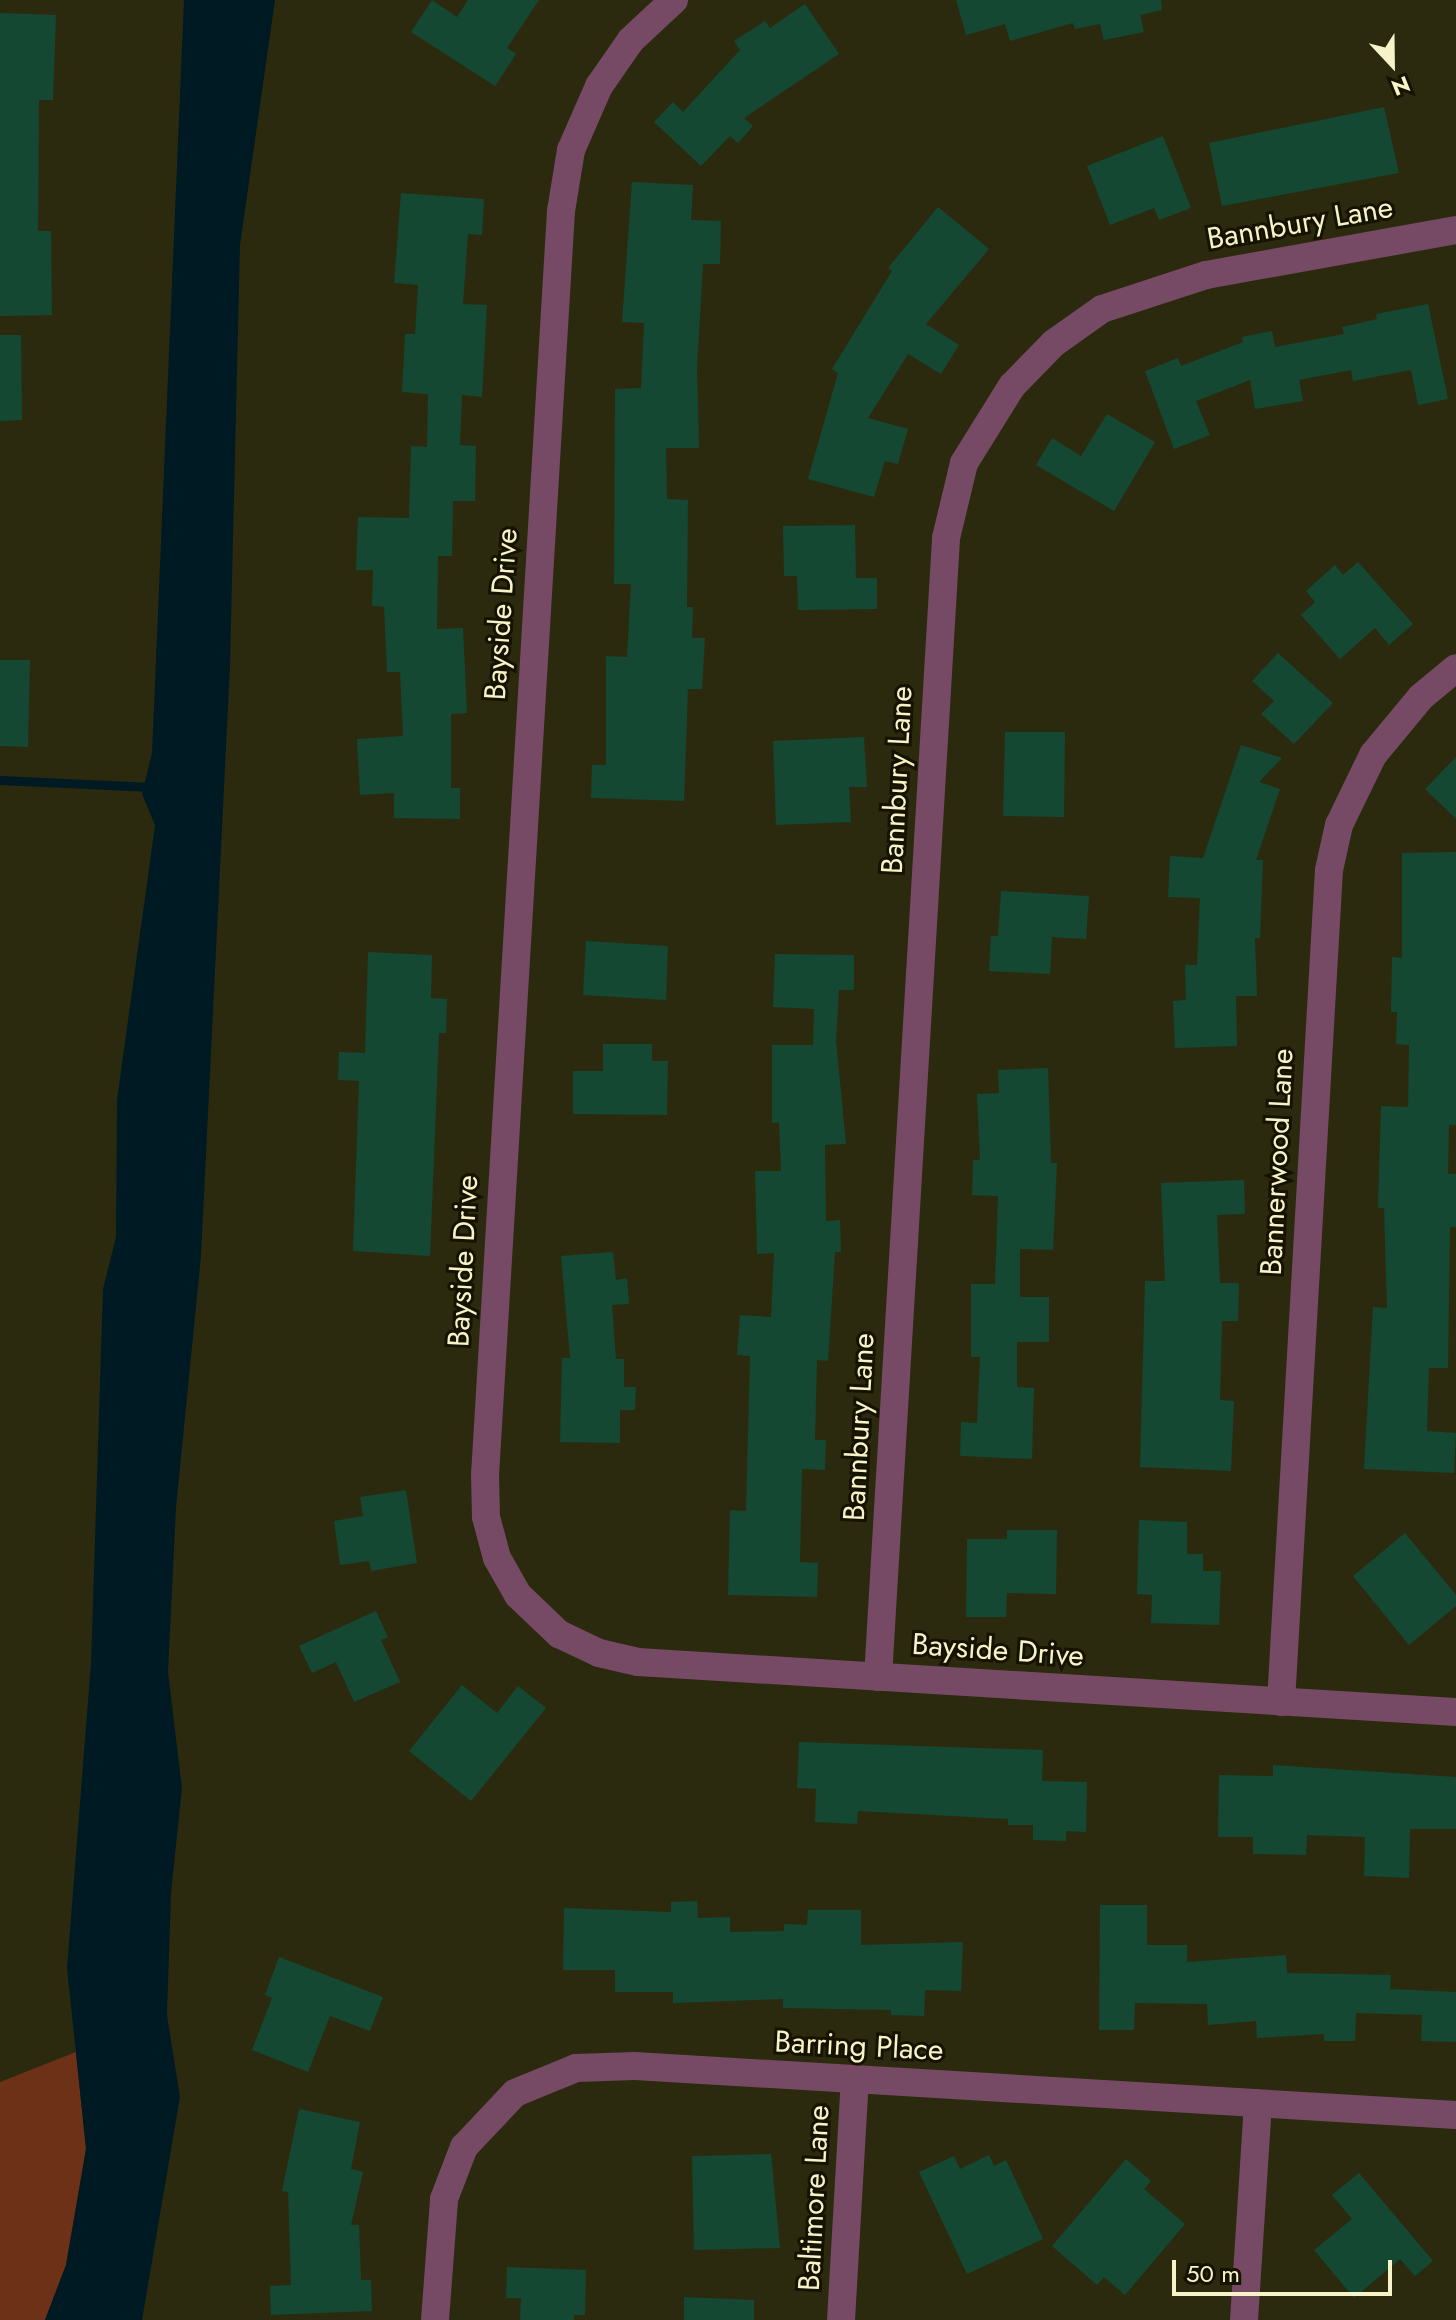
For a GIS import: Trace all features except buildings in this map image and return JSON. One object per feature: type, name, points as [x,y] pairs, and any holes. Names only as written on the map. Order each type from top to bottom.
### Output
[{"type":"street","name":"Bayside Drive","points":[[674,0],[631,40],[599,86],[571,150],[561,211],[485,1474],[486,1517],[497,1558],[518,1595],[559,1634],[599,1653],[659,1665],[1456,1712]]},
{"type":"street","name":"Bannbury Lane","points":[[878,1677],[946,538],[964,463],[994,409],[1032,363],[1102,309],[1193,278],[1456,230]]},
{"type":"street","name":"Bannerwood Lane","points":[[1281,1702],[1329,870],[1339,825],[1373,755],[1421,697],[1456,668]]},
{"type":"street","name":"Barring Place","points":[[435,2320],[441,2225],[455,2165],[488,2117],[530,2084],[576,2068],[611,2065],[1456,2115]]},
{"type":"street","name":"Baltimore Lane","points":[[841,2320],[855,2080]]},
{"type":"street","points":[[1244,2320],[1258,2103]]},
{"type":"shaded area","points":[[76,2052],[86,2149],[66,2265],[45,2320],[0,2320],[0,2082]]},
{"type":"water","points":[[184,0],[275,0],[240,245],[230,666],[201,1256],[176,1508],[168,1672],[182,1788],[171,1893],[167,2015],[180,2097],[142,2320],[45,2320],[66,2265],[86,2149],[67,1968],[91,1663],[103,1289],[116,1237],[117,1100],[155,825],[142,794],[152,753]]},
{"type":"waterway","points":[[0,780],[152,787]]}]
